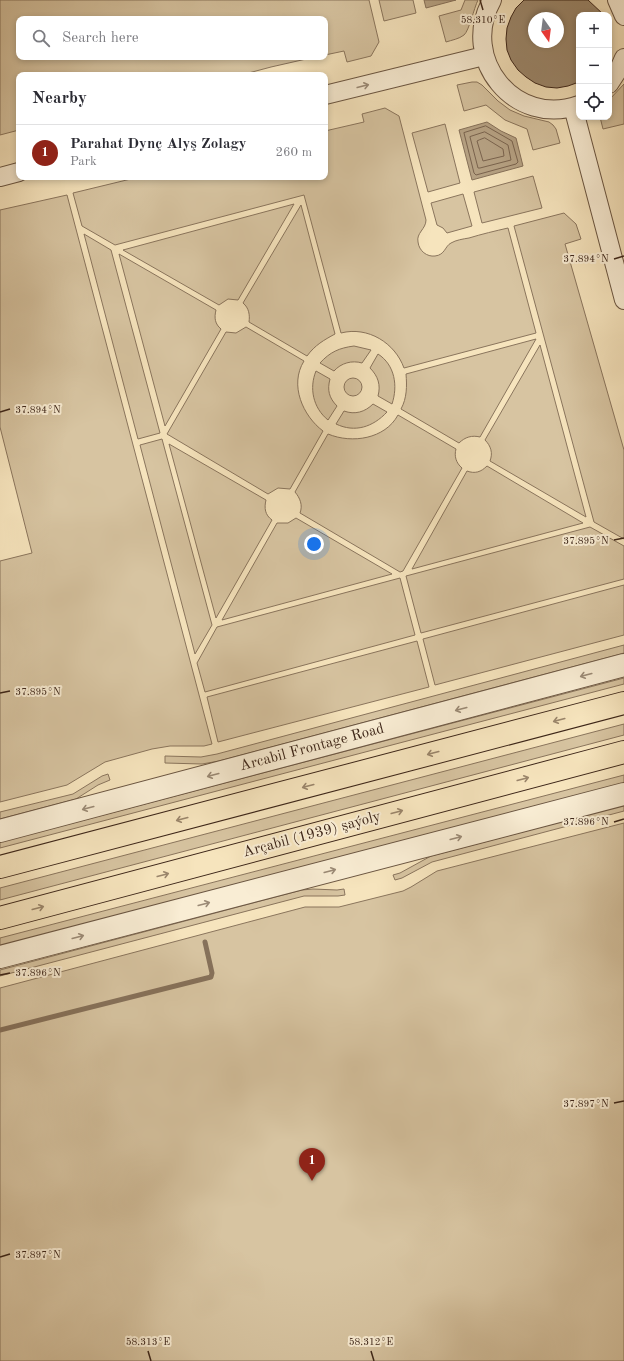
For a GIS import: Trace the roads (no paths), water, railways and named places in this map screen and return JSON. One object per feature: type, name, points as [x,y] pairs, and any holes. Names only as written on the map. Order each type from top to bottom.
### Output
[{"type":"main road","points":[[0,867],[624,703]]},
{"type":"main road","name":"Arçabil (1939) şaýoly","points":[[0,918],[624,752]]},
{"type":"street","points":[[492,0],[484,18],[482,43],[488,68],[495,78],[503,88],[518,100],[536,107],[561,109],[576,106]]},
{"type":"street","points":[[617,0],[624,16]]},
{"type":"street","points":[[328,94],[484,56]]},
{"type":"street","points":[[612,80],[620,68],[624,58]]},
{"type":"street","points":[[579,120],[624,300]]},
{"type":"street","points":[[0,177],[16,173]]},
{"type":"street","name":"Arcabil Frontage Road","points":[[0,832],[624,665]]},
{"type":"street","points":[[0,957],[624,794]]},
{"type":"water","points":[[424,0],[456,0],[426,8]]},
{"type":"water","points":[[487,122],[516,138],[523,166],[472,180],[459,130]]},
{"type":"waterway","points":[[0,1030],[211,977],[212,973],[205,942]]},
{"type":"place","name":"Parahat Dynç Alyş Zolagy","points":[[312,1181]]}]
